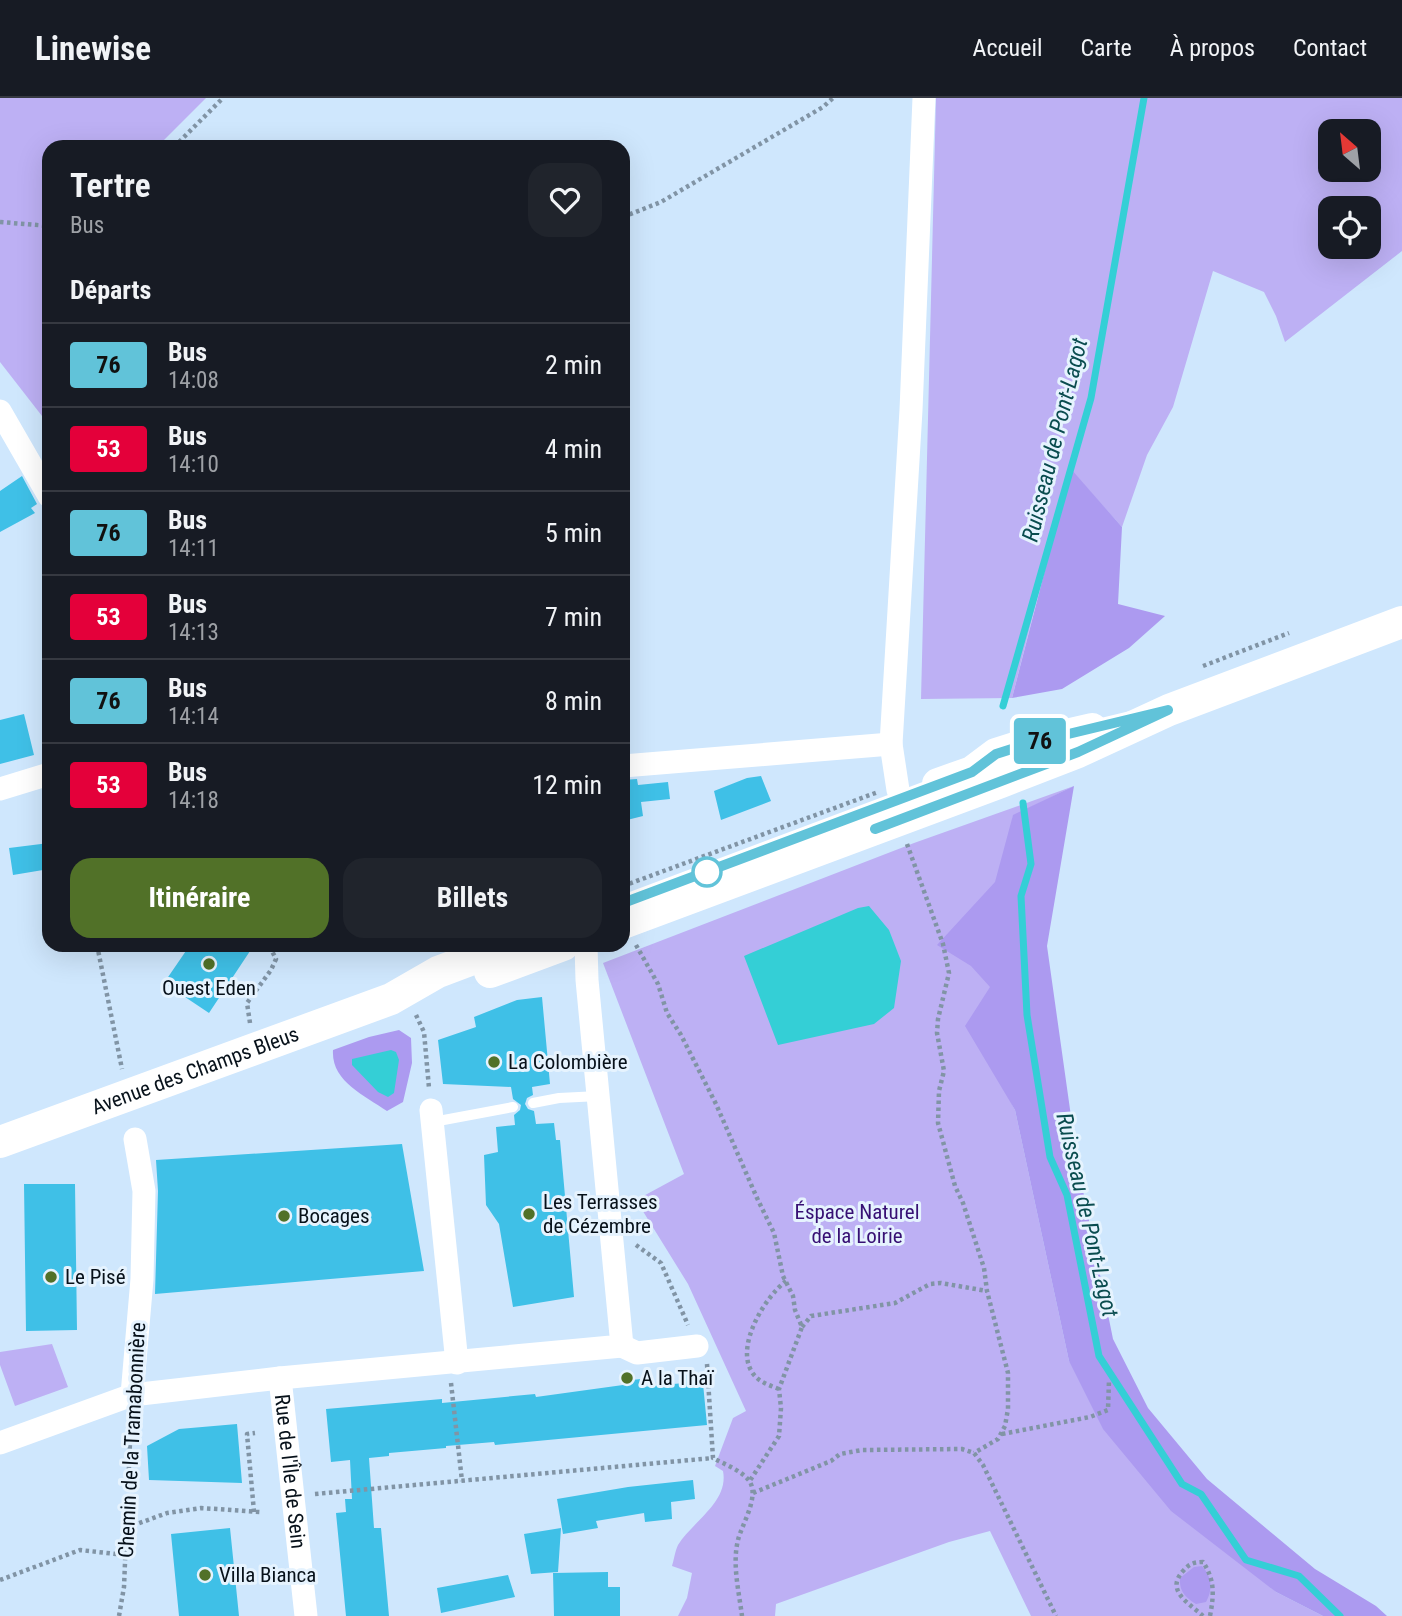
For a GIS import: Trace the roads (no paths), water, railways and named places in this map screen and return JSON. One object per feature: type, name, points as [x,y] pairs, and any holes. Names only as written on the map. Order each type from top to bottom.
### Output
[{"type":"main road","points":[[630,902],[1078,752],[1168,710],[1402,622]]},
{"type":"main road","points":[[630,933],[904,808]]},
{"type":"main road","name":"Avenue des Champs Bleus","points":[[403,1006],[438,972],[491,952]]},
{"type":"main road","name":"Avenue des Champs Bleus","points":[[0,1142],[128,1096],[403,1006],[544,952]]},
{"type":"street","points":[[904,808],[891,744],[910,424],[923,98]]},
{"type":"street","points":[[0,411],[42,484]]},
{"type":"street","points":[[630,764],[891,744]]},
{"type":"street","points":[[0,789],[42,776]]},
{"type":"street","points":[[586,952],[622,1346]]},
{"type":"street","points":[[432,1116],[454,1373]]},
{"type":"street","name":"Chemin de la Tramabonnière","points":[[132,1395],[142,1279],[144,1191],[135,1139]]},
{"type":"street","name":"Rue de l'Île de Sein","points":[[306,1616],[280,1378],[454,1373],[622,1346],[637,1353],[697,1346]]},
{"type":"street","points":[[0,1443],[132,1395],[280,1378]]},
{"type":"lane","points":[[533,1103],[559,1098],[599,1096]]},
{"type":"lane","points":[[432,1116],[513,1107]]},
{"type":"waterway","name":"Ruisseau de Pont-Lagot","points":[[1003,706],[1091,398],[1144,98]]},
{"type":"waterway","name":"Ruisseau de Pont-Lagot","points":[[1023,803],[1031,864],[1021,896],[1027,1015],[1050,1157],[1067,1195],[1099,1356],[1182,1484],[1201,1494],[1246,1560],[1299,1576],[1340,1616]]},
{"type":"place","name":"Ouest Eden","points":[[209,964]]},
{"type":"place","name":"La Colombière","points":[[494,1062]]},
{"type":"place","name":"Les Terrasses de Cézembre","points":[[529,1214]]},
{"type":"place","name":"Bocages","points":[[284,1216]]},
{"type":"place","name":"Le Pisé","points":[[51,1277]]},
{"type":"place","name":"A la Thaï","points":[[627,1378]]},
{"type":"place","name":"Villa Bianca","points":[[205,1575]]},
{"type":"park label","name":"Éspace Naturel de la Loirie","points":[[857,1224]]}]
